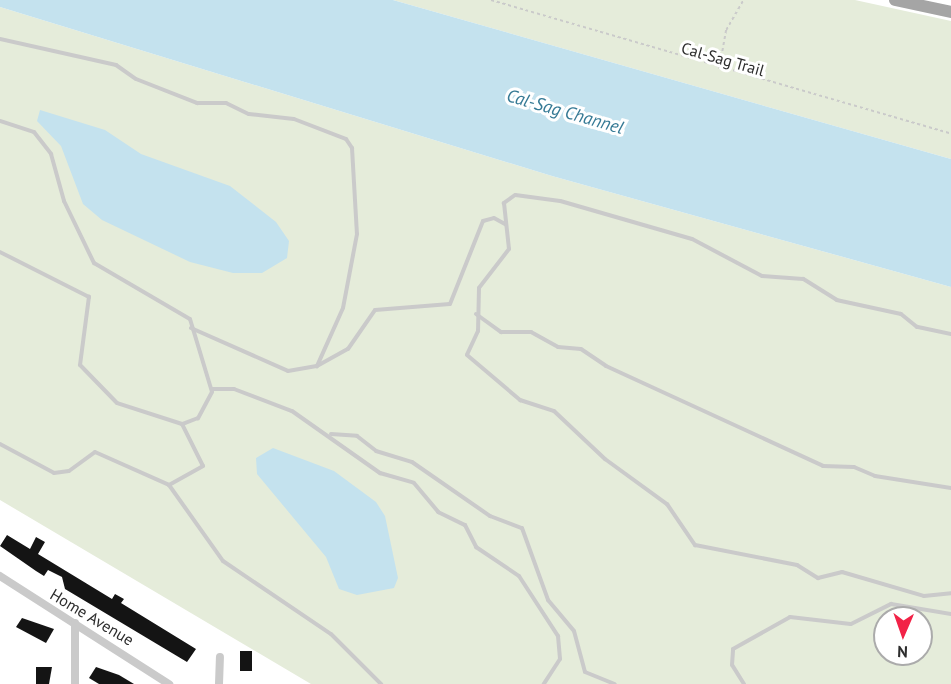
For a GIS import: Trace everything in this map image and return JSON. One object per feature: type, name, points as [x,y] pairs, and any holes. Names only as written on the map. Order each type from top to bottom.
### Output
[{"type":"main road","points":[[895,0],[923,3],[951,12]]},
{"type":"street","name":"Home Avenue","points":[[0,576],[169,684]]},
{"type":"street","points":[[75,623],[75,684]]},
{"type":"street","points":[[219,684],[220,657]]},
{"type":"lane","points":[[0,39],[116,65],[136,79],[197,103],[226,103],[249,114],[294,119],[346,139],[352,148],[357,234],[343,308],[317,366]]},
{"type":"lane","points":[[0,121],[28,128],[47,147],[94,263],[187,316],[212,388],[198,418],[182,424],[123,406],[86,375],[80,365],[89,297],[0,252]]},
{"type":"lane","points":[[951,334],[918,327],[901,314],[837,300],[802,279],[762,276],[692,239],[560,201],[510,196],[504,203],[509,249],[481,284],[475,314],[478,331],[467,352],[471,363],[520,400],[554,411],[605,459],[667,504],[695,544],[797,565],[818,578],[842,572],[924,596],[951,593]]},
{"type":"lane","points":[[191,328],[288,371],[317,366],[348,349],[375,310],[450,304],[483,221],[494,218],[506,225]]},
{"type":"lane","points":[[475,314],[501,332],[531,332],[558,347],[581,349],[606,366],[823,466],[854,466],[875,476],[951,488]]},
{"type":"lane","points":[[212,388],[234,389],[292,411],[331,434],[380,473],[414,483],[438,512],[465,525],[476,547],[519,576],[560,642],[560,659],[544,684]]},
{"type":"lane","points":[[169,485],[203,466],[182,424]]},
{"type":"lane","points":[[331,434],[357,436],[376,451],[412,462],[489,516],[522,528],[548,600],[574,632],[585,672],[615,684]]},
{"type":"lane","points":[[0,444],[54,473],[69,471],[95,452],[169,485],[223,561],[331,634],[381,684]]},
{"type":"lane","points":[[744,684],[732,664],[734,649],[790,617],[851,624],[891,604],[951,614]]},
{"type":"path","name":"Cal-Sag Trail","points":[[491,0],[556,15],[719,70],[951,134]]},
{"type":"path","points":[[719,70],[726,30],[743,0]]},
{"type":"green space","points":[[393,0],[855,0],[951,21],[951,159]]},
{"type":"green space","points":[[0,7],[552,176],[951,287],[951,684],[311,684],[0,500]]},
{"type":"water","name":"Cal-Sag Channel","points":[[0,0],[393,0],[951,159],[951,287],[552,176],[0,7]]},
{"type":"water","points":[[40,110],[105,130],[141,154],[230,186],[276,222],[289,241],[287,258],[262,273],[233,273],[190,262],[102,220],[83,204],[61,146],[37,121]]},
{"type":"water","points":[[273,448],[334,471],[376,502],[385,516],[398,578],[394,588],[357,595],[339,589],[326,557],[257,474],[256,458]]},
{"type":"building","points":[[7,535],[30,549],[36,537],[45,542],[38,554],[112,599],[115,594],[124,599],[121,603],[196,649],[187,662],[65,589],[62,577],[48,570],[44,576],[0,546]]},
{"type":"building","points":[[22,618],[54,629],[46,643],[16,627]]},
{"type":"building","points":[[240,651],[252,651],[252,671],[240,671]]},
{"type":"building","points":[[36,667],[52,667],[49,684],[36,684]]},
{"type":"building","points":[[96,667],[119,675],[134,684],[99,684],[89,678]]}]
